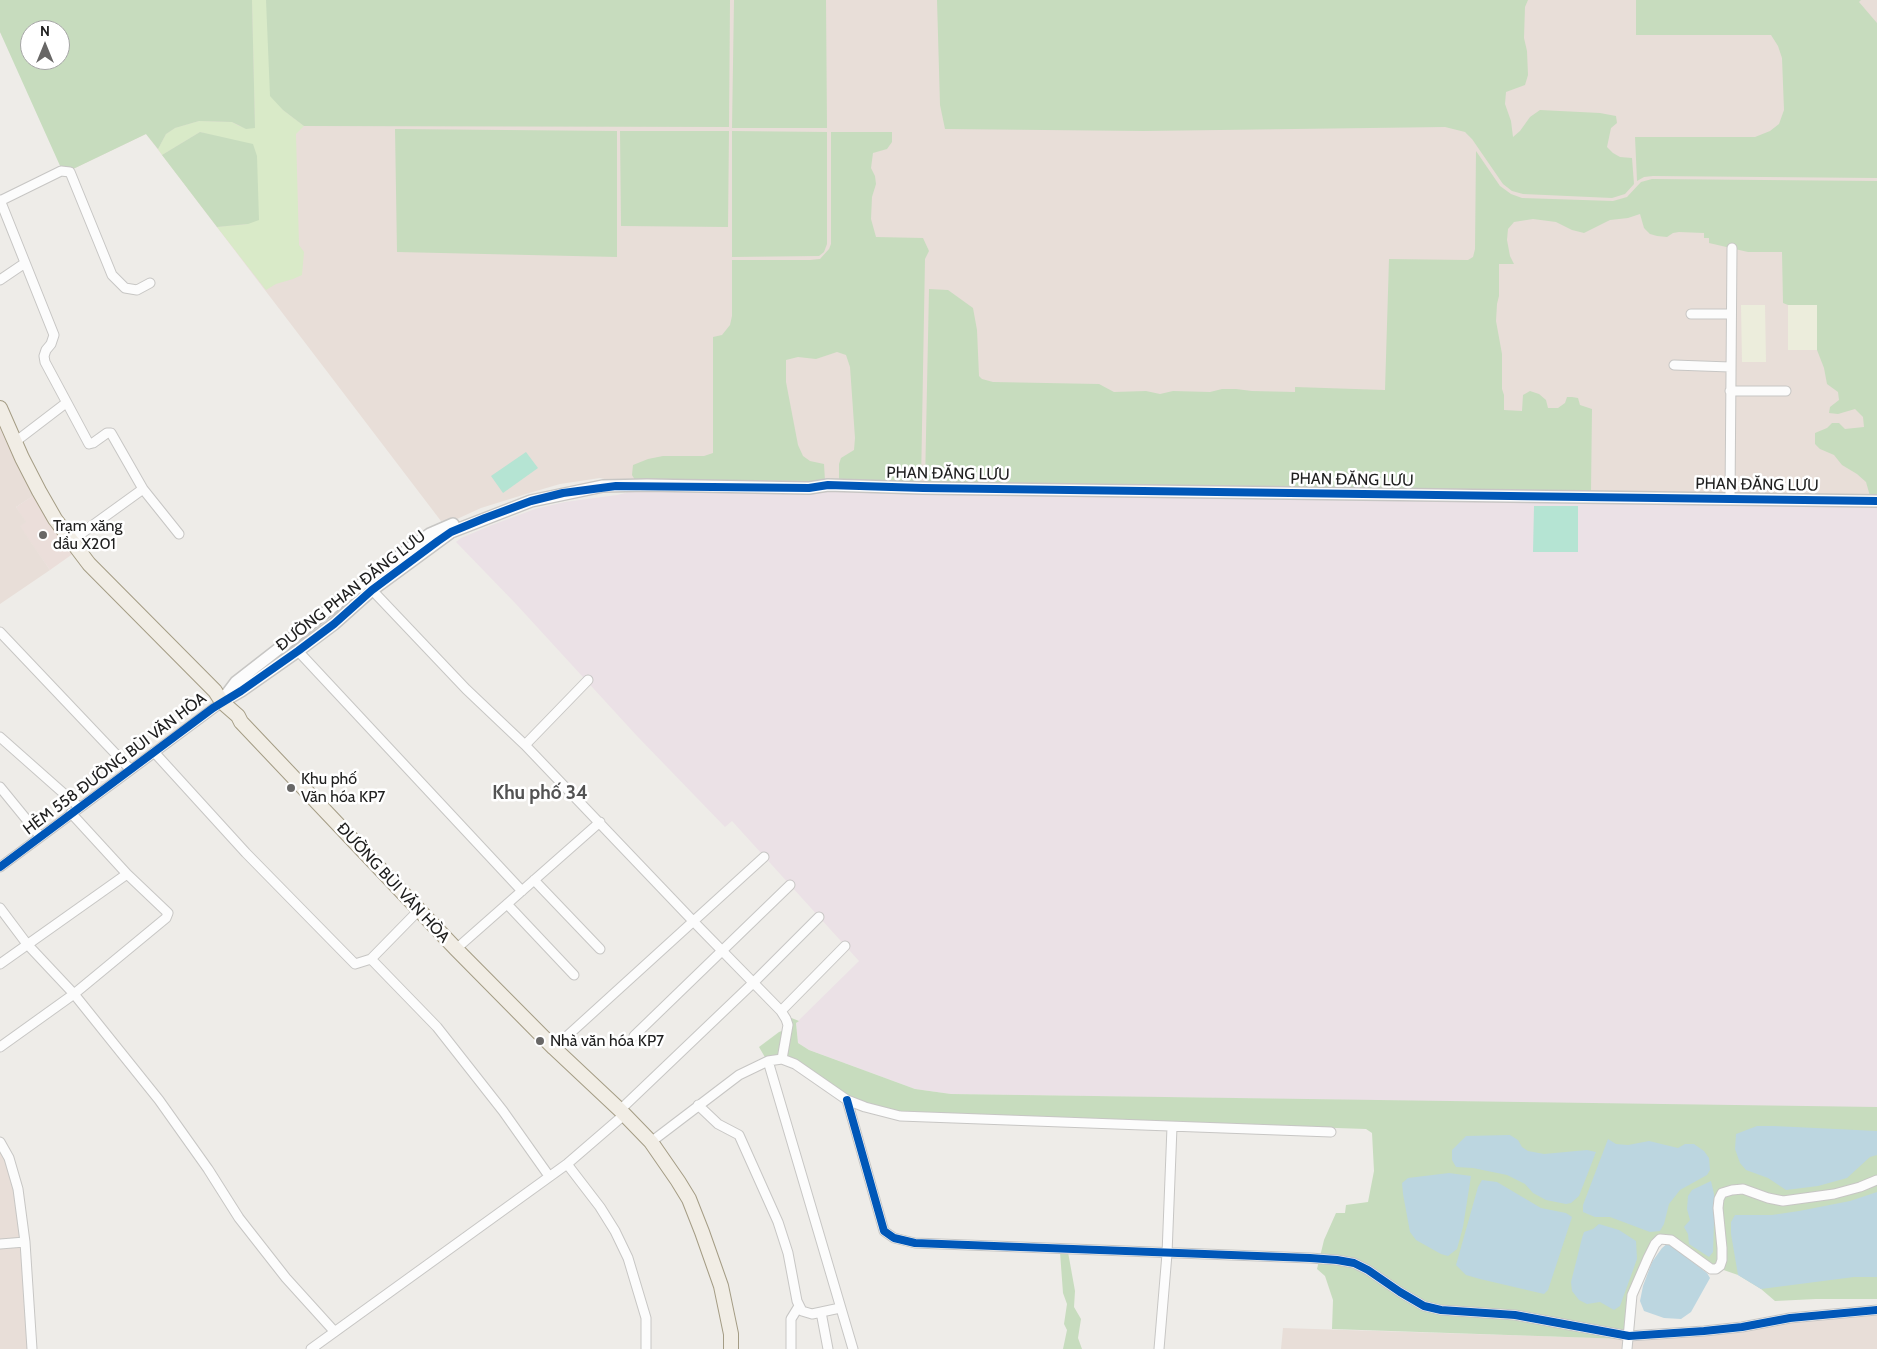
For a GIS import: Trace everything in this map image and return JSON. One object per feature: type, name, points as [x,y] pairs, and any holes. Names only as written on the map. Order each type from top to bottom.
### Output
[{"type":"main road","name":"ĐƯỜNG BÙI VĂN HÒA","points":[[1,415],[40,491],[71,541],[89,564],[214,691],[222,702],[238,716],[241,722],[456,949],[651,1142],[678,1180],[702,1232],[721,1286],[731,1334],[731,1349]]},
{"type":"street","points":[[150,283],[137,290],[125,288],[112,275],[70,172],[61,171],[0,201],[54,335],[46,350],[45,362],[66,403],[89,444],[107,434],[111,433],[114,435],[143,488],[179,534]]},
{"type":"street","points":[[1730,499],[1732,248]]},
{"type":"street","points":[[0,280],[25,262]]},
{"type":"street","points":[[1691,314],[1731,314]]},
{"type":"street","points":[[1674,365],[1730,367]]},
{"type":"street","points":[[1730,391],[1786,391]]},
{"type":"street","points":[[15,442],[66,403]]},
{"type":"street","name":"ĐƯỜNG PHAN ĐĂNG LƯU","points":[[222,702],[236,682],[376,573],[430,534],[466,522],[505,503],[568,485],[674,480],[816,482],[828,485]]},
{"type":"street","name":"PHAN ĐĂNG LƯU","points":[[828,485],[923,488],[1877,501]]},
{"type":"street","points":[[71,541],[143,488]]},
{"type":"street","name":"ĐƯỜNG PHAN ĐĂNG LƯU","points":[[222,702],[298,652],[334,624],[372,590],[466,522]]},
{"type":"street","points":[[372,590],[466,689],[526,745],[693,921],[781,1010],[788,1025],[782,1059]]},
{"type":"street","points":[[0,632],[130,769]]},
{"type":"street","points":[[298,652],[522,891]]},
{"type":"street","points":[[526,745],[588,680]]},
{"type":"street","name":"HẺM 558 ĐƯỜNG BÙI VĂN HÒA","points":[[0,867],[222,702]]},
{"type":"street","points":[[0,737],[75,810],[127,874],[168,914],[166,918],[74,994],[0,1047]]},
{"type":"street","points":[[154,752],[347,958],[355,964],[370,959],[419,910]]},
{"type":"street","points":[[0,787],[40,836]]},
{"type":"street","points":[[456,949],[600,822]]},
{"type":"street","points":[[554,1048],[764,857]]},
{"type":"street","points":[[0,964],[127,874]]},
{"type":"street","points":[[534,880],[600,949]]},
{"type":"street","points":[[634,1036],[790,885]]},
{"type":"street","points":[[507,904],[574,975]]},
{"type":"street","points":[[0,908],[27,944],[74,994],[159,1100],[208,1169],[239,1218],[286,1278],[334,1331]]},
{"type":"street","points":[[311,1349],[567,1164],[819,918]]},
{"type":"street","points":[[781,1010],[845,946]]},
{"type":"street","points":[[370,959],[437,1027],[504,1111],[549,1176]]},
{"type":"street","points":[[651,1142],[739,1074],[768,1061],[782,1059],[795,1064],[847,1100],[900,1116],[1332,1132]]},
{"type":"street","points":[[768,1061],[852,1349]]},
{"type":"street","points":[[847,1100],[884,1231],[894,1238],[915,1243],[1310,1258],[1354,1263],[1424,1306],[1441,1310],[1515,1315],[1629,1336],[1742,1327],[1790,1318],[1877,1310]]},
{"type":"street","points":[[698,1105],[718,1124],[739,1135],[778,1222],[788,1253],[799,1306],[802,1311],[812,1314],[840,1308]]},
{"type":"street","points":[[1159,1349],[1167,1254],[1172,1127]]},
{"type":"street","points":[[0,1142],[9,1158],[18,1190],[25,1242],[32,1349]]},
{"type":"street","points":[[567,1164],[600,1207],[615,1231],[628,1258],[646,1318],[646,1349]]},
{"type":"street","points":[[1627,1349],[1632,1295],[1655,1244],[1660,1239],[1671,1240],[1711,1269],[1716,1269],[1720,1266],[1722,1248],[1718,1199],[1722,1193],[1743,1189],[1768,1198],[1783,1200],[1834,1194],[1860,1188],[1877,1180]]},
{"type":"street","points":[[0,1244],[25,1242]]},
{"type":"street","points":[[791,1349],[791,1319],[799,1306]]},
{"type":"street","points":[[821,1312],[828,1349]]},
{"type":"shaded area","points":[[0,0],[1877,0],[1877,497],[825,481],[646,479],[613,481],[600,478],[560,484],[526,494],[481,508],[444,525],[146,134],[71,170],[0,32]]},
{"type":"shaded area","points":[[0,419],[36,494],[16,507],[26,522],[20,526],[50,570],[0,604]]},
{"type":"shaded area","points":[[647,488],[1877,506],[1877,1108],[951,1094],[915,1089],[809,1050],[798,1043],[796,1023],[859,961],[732,821],[725,827],[637,736],[516,604],[456,542],[492,525],[535,509]]},
{"type":"shaded area","name":"Trạm xăng dầu X201","points":[[36,494],[74,553],[50,570],[19,526],[25,522],[16,507]]},
{"type":"shaded area","points":[[0,1148],[6,1159],[15,1191],[22,1245],[29,1349],[0,1349]]},
{"type":"shaded area","points":[[1877,1313],[1877,1349],[1281,1349],[1283,1328],[1632,1339],[1791,1320]]},
{"type":"green space","points":[[0,0],[252,0],[255,128],[246,129],[232,122],[199,121],[175,128],[166,134],[158,149],[146,134],[71,170],[61,168],[0,32]]},
{"type":"green space","points":[[252,0],[266,0],[283,110],[304,126],[296,134],[299,245],[304,252],[302,275],[276,284],[266,290],[217,227],[248,224],[223,138],[200,132],[162,155],[158,149],[166,134],[175,128],[199,121],[232,122],[239,126],[255,128]]},
{"type":"green space","points":[[266,0],[730,0],[729,127],[304,126],[283,110],[270,96]]},
{"type":"green space","points":[[734,0],[826,0],[827,128],[732,128]]},
{"type":"green space","points":[[937,0],[1528,0],[1525,7],[1524,38],[1527,51],[1528,75],[1525,85],[1506,92],[1505,104],[1511,121],[1513,137],[1530,117],[1540,110],[1600,113],[1616,116],[1617,123],[1611,128],[1607,147],[1620,157],[1632,158],[1634,184],[1625,194],[1612,198],[1523,194],[1512,191],[1503,184],[1472,139],[1465,132],[1445,127],[1144,131],[945,129],[940,105]]},
{"type":"green space","points":[[1636,0],[1861,0],[1859,2],[1877,23],[1877,178],[1653,176],[1644,177],[1637,181],[1635,137],[1755,137],[1770,131],[1779,124],[1784,110],[1782,58],[1778,46],[1771,35],[1636,35]]},
{"type":"green space","points":[[395,129],[617,131],[617,257],[397,252]]},
{"type":"green space","points":[[620,131],[729,131],[728,227],[621,226]]},
{"type":"green space","points":[[732,131],[827,132],[827,244],[824,252],[819,256],[732,257]]},
{"type":"green space","points":[[200,132],[253,144],[257,156],[259,220],[248,224],[217,227],[162,155]]},
{"type":"green space","points":[[831,132],[892,132],[892,142],[887,149],[873,153],[871,168],[876,184],[872,197],[871,219],[876,237],[923,238],[929,251],[925,259],[921,483],[839,481],[841,458],[854,450],[855,438],[850,367],[846,355],[837,352],[816,359],[798,357],[786,360],[786,382],[798,445],[803,456],[810,461],[824,464],[825,481],[635,480],[632,475],[633,465],[648,459],[663,456],[704,456],[713,453],[713,337],[722,335],[730,325],[732,316],[732,260],[820,259],[829,249],[831,244]]},
{"type":"green space","points":[[1476,151],[1500,186],[1511,194],[1522,198],[1613,201],[1627,197],[1641,182],[1652,179],[1877,181],[1877,497],[1870,496],[1866,482],[1857,474],[1842,465],[1834,455],[1820,449],[1815,444],[1815,433],[1827,428],[1832,423],[1839,423],[1845,429],[1864,427],[1863,417],[1855,409],[1838,414],[1829,413],[1830,407],[1839,400],[1838,392],[1827,384],[1824,368],[1817,350],[1817,305],[1788,305],[1783,303],[1782,252],[1748,252],[1709,243],[1709,238],[1704,238],[1704,233],[1679,232],[1667,237],[1657,236],[1650,234],[1644,228],[1640,214],[1628,218],[1610,220],[1584,233],[1572,230],[1556,222],[1533,219],[1514,222],[1508,229],[1507,240],[1510,256],[1514,264],[1499,264],[1499,296],[1496,321],[1502,354],[1504,410],[1522,411],[1523,395],[1530,391],[1539,394],[1546,400],[1548,408],[1558,408],[1565,403],[1567,397],[1572,397],[1578,398],[1580,405],[1592,409],[1591,492],[925,484],[929,289],[948,290],[973,308],[977,330],[979,376],[982,379],[993,382],[1099,384],[1114,392],[1146,391],[1160,394],[1173,391],[1210,392],[1222,389],[1295,392],[1295,387],[1385,390],[1389,259],[1468,260],[1473,257],[1475,249]]},
{"type":"green space","points":[[1741,305],[1765,305],[1766,362],[1742,362]]},
{"type":"green space","points":[[1788,305],[1817,305],[1817,350],[1788,350]]},
{"type":"green space","points":[[526,452],[538,468],[503,493],[491,476]]},
{"type":"green space","points":[[1534,506],[1578,506],[1578,552],[1533,552]]},
{"type":"green space","points":[[789,1017],[799,1021],[796,1023],[798,1043],[809,1050],[915,1089],[951,1094],[1877,1107],[1877,1299],[1775,1301],[1761,1289],[1738,1275],[1715,1267],[1667,1236],[1645,1257],[1626,1339],[1332,1329],[1333,1300],[1325,1276],[1317,1269],[1324,1240],[1336,1213],[1345,1213],[1346,1205],[1368,1202],[1374,1171],[1372,1133],[1366,1129],[899,1113],[866,1105],[848,1097],[797,1062],[766,1059],[759,1047],[779,1032],[790,1028]]},
{"type":"green space","points":[[1060,1252],[1068,1252],[1075,1291],[1074,1307],[1081,1319],[1078,1338],[1082,1349],[1063,1349],[1067,1330],[1064,1324],[1067,1304],[1063,1293]]},
{"type":"water","points":[[1757,1126],[1877,1131],[1877,1155],[1870,1157],[1847,1178],[1818,1186],[1786,1190],[1768,1178],[1746,1170],[1740,1163],[1735,1149],[1736,1134]]},
{"type":"water","points":[[1510,1135],[1518,1140],[1522,1147],[1528,1151],[1544,1154],[1587,1150],[1596,1152],[1579,1196],[1571,1203],[1566,1204],[1546,1200],[1533,1193],[1525,1184],[1507,1175],[1473,1168],[1456,1167],[1452,1160],[1452,1150],[1466,1136]]},
{"type":"water","points":[[1608,1139],[1616,1144],[1628,1145],[1649,1141],[1678,1148],[1685,1144],[1694,1144],[1704,1151],[1709,1158],[1710,1170],[1707,1175],[1680,1190],[1669,1204],[1664,1224],[1660,1231],[1650,1232],[1610,1217],[1595,1217],[1583,1212],[1583,1205]]},
{"type":"water","points":[[1449,1173],[1471,1176],[1463,1227],[1457,1249],[1448,1256],[1416,1240],[1410,1232],[1402,1183],[1408,1178]]},
{"type":"water","points":[[1482,1180],[1497,1182],[1541,1208],[1566,1213],[1572,1217],[1548,1290],[1544,1294],[1466,1275],[1456,1265],[1478,1187]]},
{"type":"water","points":[[1711,1181],[1714,1194],[1714,1221],[1713,1252],[1709,1257],[1689,1244],[1688,1234],[1684,1227],[1690,1220],[1687,1209],[1688,1196],[1692,1190]]},
{"type":"water","points":[[1877,1192],[1877,1277],[1854,1277],[1761,1289],[1738,1275],[1731,1234],[1731,1222],[1735,1215],[1772,1215],[1799,1211],[1850,1201]]},
{"type":"water","points":[[1599,1224],[1619,1230],[1636,1241],[1637,1259],[1620,1306],[1614,1310],[1600,1302],[1587,1304],[1579,1300],[1572,1291],[1571,1282],[1584,1232],[1593,1229]]},
{"type":"water","points":[[1668,1243],[1707,1273],[1710,1278],[1691,1312],[1681,1319],[1664,1318],[1644,1311],[1640,1301],[1643,1286],[1652,1262]]},
{"type":"cycle path","points":[[0,867],[213,708],[298,651],[334,624],[372,590],[451,532],[531,501],[563,493],[616,486],[809,488],[828,485],[923,488],[1877,501]]},
{"type":"cycle path","points":[[847,1100],[884,1231],[894,1238],[915,1243],[1337,1260],[1354,1263],[1368,1270],[1424,1306],[1441,1310],[1515,1315],[1629,1336],[1704,1331],[1742,1327],[1790,1318],[1877,1310]]},
{"type":"place","name":"Trạm xăng dầu X201","points":[[43,535]]},
{"type":"place","name":"Khu phố Văn hóa KP7","points":[[291,788]]},
{"type":"place","name":"Nhà văn hóa KP7","points":[[540,1041]]},
{"type":"district","name":"Khu phố 34","points":[[540,793]]}]
